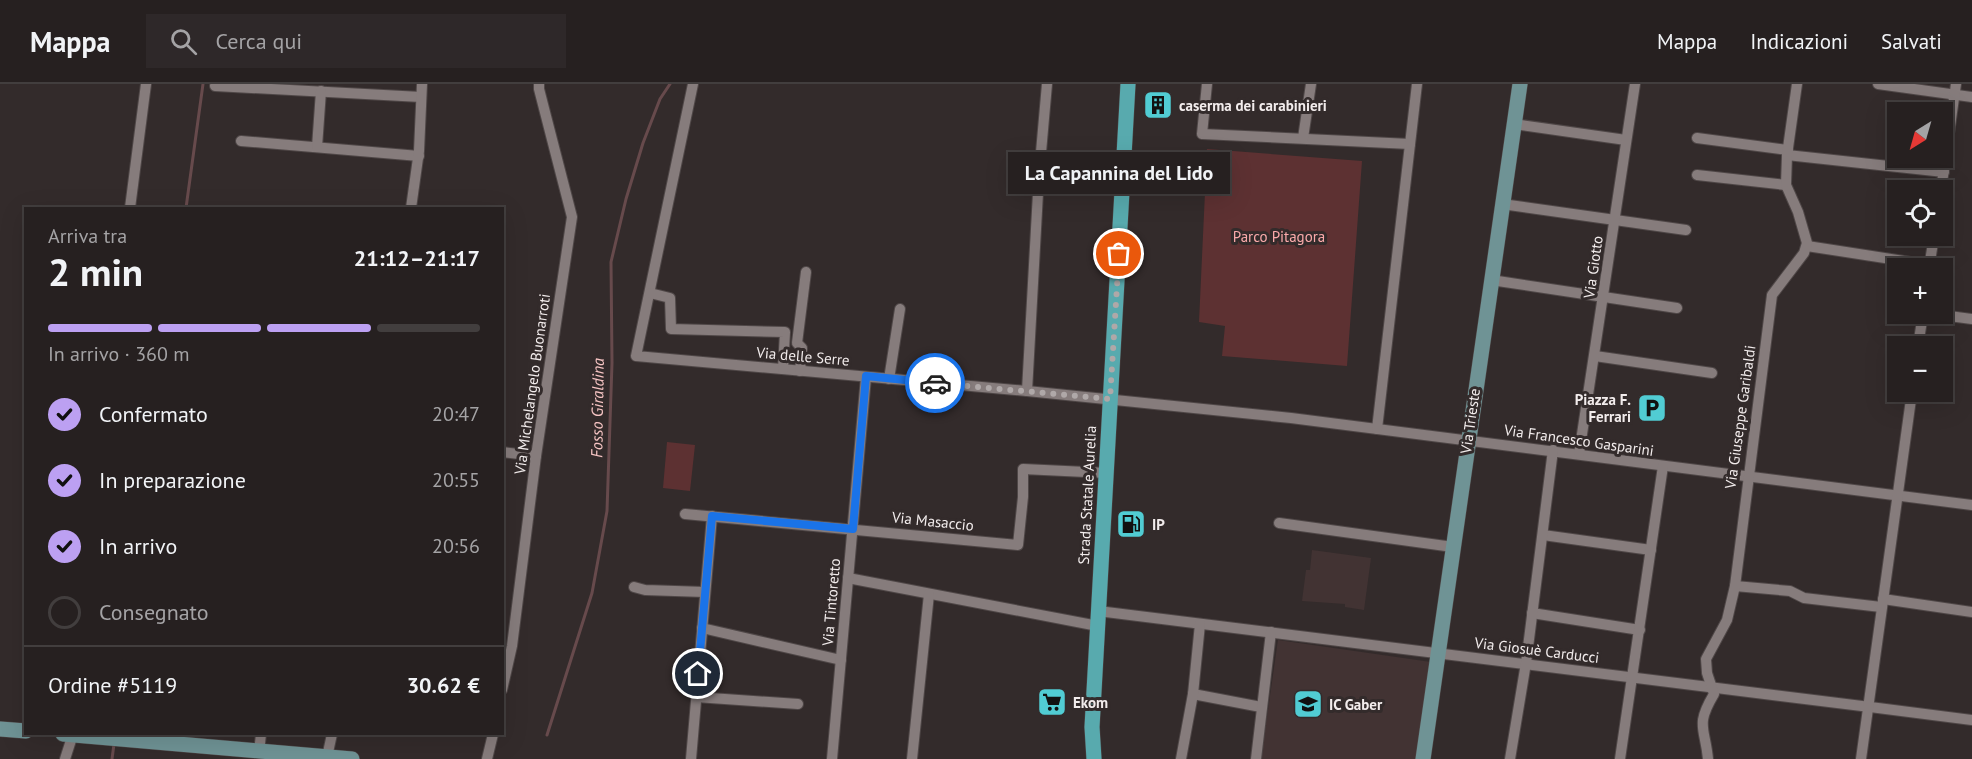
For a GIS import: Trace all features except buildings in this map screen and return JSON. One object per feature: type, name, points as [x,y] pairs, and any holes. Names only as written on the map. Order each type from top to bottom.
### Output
[{"type":"main road","name":"Strada Statale Aurelia","points":[[1094,759],[1092,727],[1128,84]]},
{"type":"main road","name":"Strada Statale Aurelia","points":[[1085,759],[1092,727]]},
{"type":"street","points":[[130,207],[146,84]]},
{"type":"street","points":[[411,207],[419,156],[422,84]]},
{"type":"street","name":"Via Michelangelo Buonarroti","points":[[504,685],[512,646],[536,456],[572,218],[538,89],[539,84]]},
{"type":"street","points":[[693,84],[650,293],[670,298],[671,329],[785,332],[783,369]]},
{"type":"street","points":[[1026,391],[1047,84]]},
{"type":"street","points":[[1207,84],[1202,134],[1410,144]]},
{"type":"street","points":[[1303,138],[1311,84]]},
{"type":"street","points":[[1377,429],[1417,84]]},
{"type":"street","name":"Via Trieste","points":[[1423,759],[1520,84]]},
{"type":"street","name":"Via Giotto","points":[[1579,454],[1635,84]]},
{"type":"street","points":[[1797,84],[1786,186],[1801,221],[1807,246],[1887,260]]},
{"type":"street","points":[[1878,84],[1955,89],[1972,98]]},
{"type":"street","points":[[215,86],[327,89],[421,97]]},
{"type":"street","points":[[317,147],[327,89]]},
{"type":"street","points":[[1943,180],[1955,89]]},
{"type":"street","points":[[1514,124],[1626,140]]},
{"type":"street","points":[[1697,138],[1944,172]]},
{"type":"street","points":[[241,141],[419,156]]},
{"type":"street","points":[[1697,175],[1786,186]]},
{"type":"street","points":[[1502,204],[1686,230]]},
{"type":"street","name":"Via Giuseppe Garibaldi","points":[[1708,759],[1702,726],[1704,711],[1714,694],[1707,673],[1706,659],[1727,620],[1735,586],[1747,477],[1772,295],[1788,276],[1807,246]]},
{"type":"street","points":[[800,371],[802,348],[797,344],[806,272]]},
{"type":"street","points":[[1491,280],[1677,308]]},
{"type":"street","name":"Via delle Serre","points":[[650,293],[636,356],[1110,399]]},
{"type":"street","points":[[889,379],[900,309]]},
{"type":"street","points":[[1953,316],[1972,319]]},
{"type":"street","points":[[1595,356],[1712,374]]},
{"type":"street","name":"Via Tintoretto","points":[[832,759],[866,376]]},
{"type":"street","name":"Via Francesco Gasparini","points":[[1110,399],[1553,450],[1972,505]]},
{"type":"street","points":[[1861,759],[1911,402]]},
{"type":"street","points":[[1510,759],[1526,663],[1553,450]]},
{"type":"street","points":[[504,452],[536,456]]},
{"type":"street","points":[[1620,759],[1663,466]]},
{"type":"street","name":"Via Masaccio","points":[[685,514],[1018,545],[1023,497],[1023,469],[1107,473]]},
{"type":"street","points":[[691,759],[712,516]]},
{"type":"street","points":[[1279,523],[1453,547]]},
{"type":"street","points":[[1543,535],[1651,550]]},
{"type":"street","name":"Via Giosuè Carducci","points":[[848,578],[929,594],[1098,619],[1200,624],[1273,632],[1972,720]]},
{"type":"street","points":[[1735,586],[1790,591],[1804,598],[1972,612]]},
{"type":"street","points":[[634,587],[645,590],[705,592]]},
{"type":"street","points":[[912,759],[929,594]]},
{"type":"street","points":[[1532,613],[1640,630]]},
{"type":"street","points":[[1181,759],[1193,694],[1200,624]]},
{"type":"street","points":[[702,628],[841,660]]},
{"type":"street","points":[[1256,759],[1261,707],[1273,632]]},
{"type":"street","points":[[1193,694],[1261,707]]},
{"type":"street","points":[[696,697],[798,704]]},
{"type":"street","points":[[0,729],[24,731]]},
{"type":"street","points":[[65,759],[70,735]]},
{"type":"street","points":[[78,735],[120,740],[197,740],[260,752],[352,759]]},
{"type":"street","points":[[260,752],[261,735]]},
{"type":"street","points":[[327,758],[332,735]]},
{"type":"street","points":[[487,759],[493,735]]},
{"type":"shaded area","points":[[1312,550],[1371,558],[1364,610],[1345,607],[1345,604],[1302,601],[1306,570],[1310,570]]},
{"type":"shaded area","points":[[1278,640],[1431,662],[1418,759],[1261,759]]},
{"type":"green space","name":"Parco Pitagora","points":[[1207,149],[1362,161],[1347,366],[1222,356],[1225,326],[1199,322]]},
{"type":"green space","points":[[667,442],[695,445],[690,491],[663,488]]},
{"type":"waterway","points":[[186,207],[203,84]]},
{"type":"waterway","name":"Fosso Giraldina","points":[[547,735],[592,593],[607,511],[612,363],[611,262],[626,199],[643,143],[660,99],[670,84]]},
{"type":"waterway","points":[[112,759],[114,744]]},
{"type":"way so far","points":[[935,383],[1110,399],[1119,254]]},
{"type":"place","name":"caserma dei carabinieri","points":[[1158,105]]},
{"type":"place","name":"La Capannina del Lido","points":[[1119,254]]},
{"type":"place","name":"Piazza F. Ferrari","points":[[1652,408]]},
{"type":"place","name":"IP","points":[[1131,524]]},
{"type":"place","name":"Ekom","points":[[1052,702]]},
{"type":"place","name":"IC Gaber","points":[[1308,704]]},
{"type":"route","points":[[698,674],[712,516],[853,529],[866,376],[935,383]]}]
